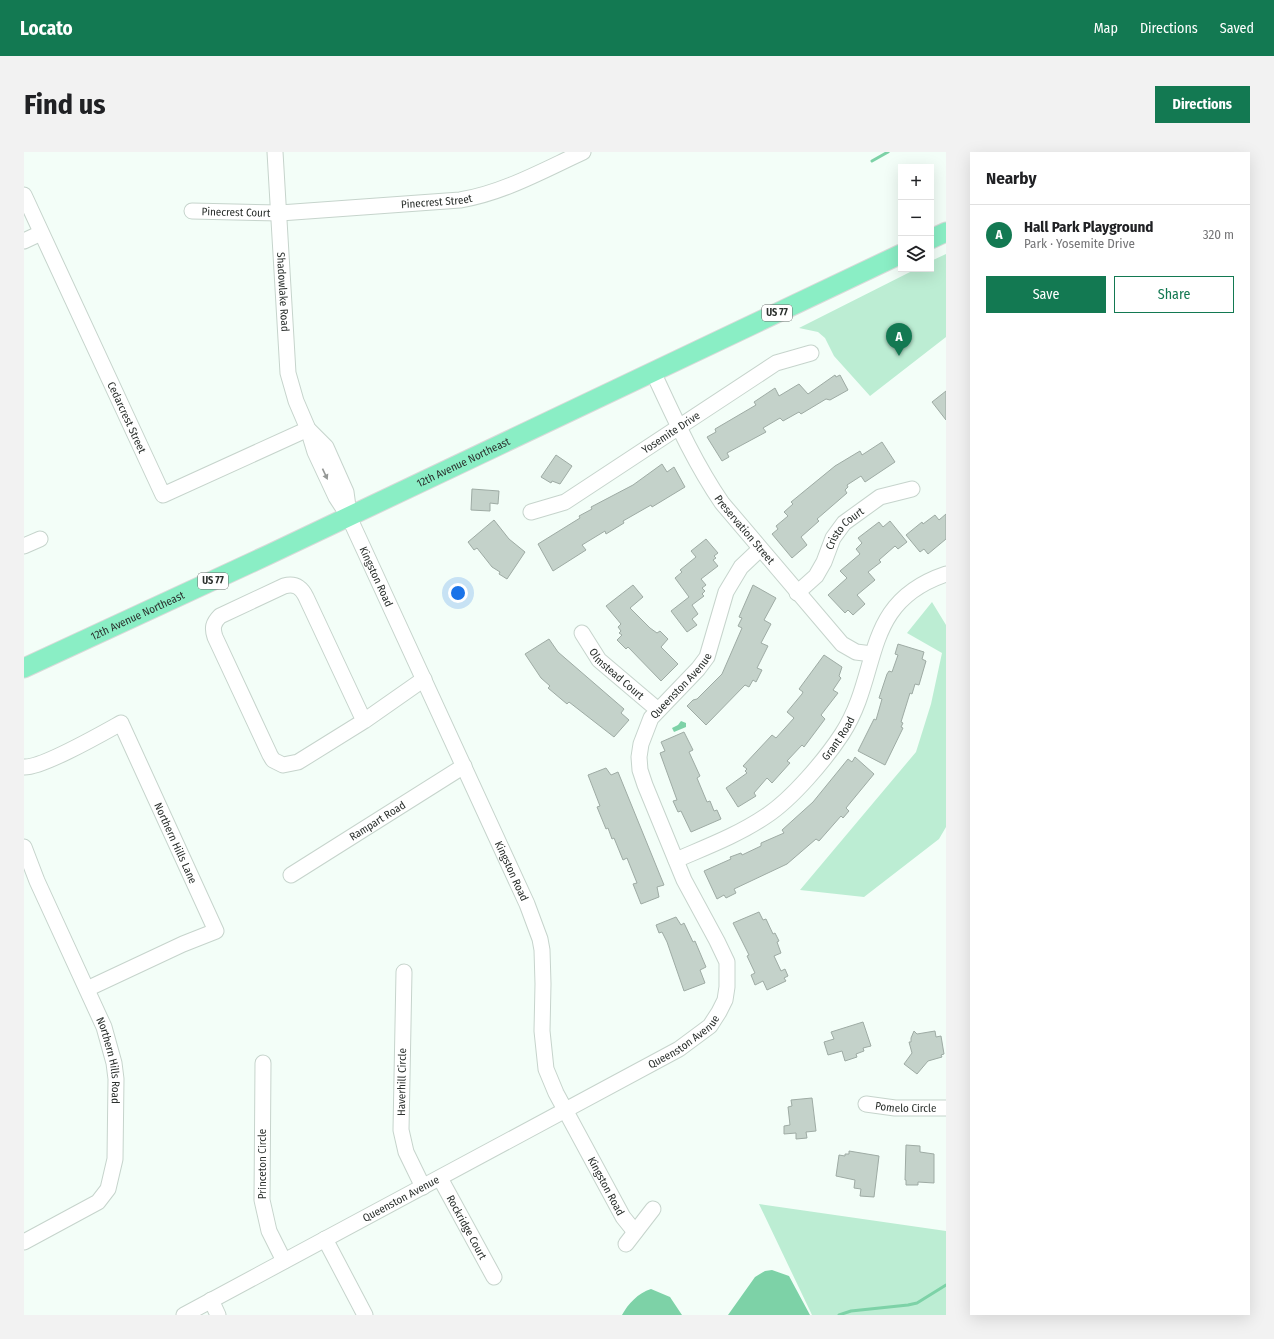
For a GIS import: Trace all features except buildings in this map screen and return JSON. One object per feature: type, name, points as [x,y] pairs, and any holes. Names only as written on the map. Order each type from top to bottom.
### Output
[{"type":"main road","points":[[934,238],[946,232]]},
{"type":"main road","name":"12th Avenue Northeast","points":[[24,668],[349,517],[898,255]]},
{"type":"street","name":"Shadowlake Road","points":[[275,152],[280,213],[288,373],[296,401],[308,429],[326,448],[346,492],[349,517]]},
{"type":"street","name":"Pinecrest Street","points":[[280,213],[448,202],[474,198],[500,190],[584,152]]},
{"type":"street","name":"Cedarcrest Street","points":[[24,195],[164,496],[308,429]]},
{"type":"street","name":"Pinecrest Court","points":[[192,212],[280,213]]},
{"type":"street","points":[[24,241],[41,233]]},
{"type":"street","name":"Yosemite Drive","points":[[531,512],[565,502],[776,363],[811,353]]},
{"type":"street","name":"Preservation Street","points":[[654,372],[679,427],[708,482],[731,514],[760,550],[842,644],[856,652],[872,654]]},
{"type":"street","name":"Cristo Court","points":[[797,592],[816,576],[824,562],[833,538],[844,523],[880,497],[912,489]]},
{"type":"street","name":"Kingston Road","points":[[349,517],[527,904],[540,939],[543,961],[542,1031],[544,1061],[550,1078],[623,1217],[635,1232]]},
{"type":"street","points":[[24,546],[40,538]]},
{"type":"street","name":"Queenston Avenue","points":[[184,1315],[691,1042],[710,1026],[725,1000],[727,987],[727,962],[676,860],[640,770],[639,757],[642,738],[651,718],[698,669],[707,657],[726,592],[741,567],[760,550]]},
{"type":"street","name":"Grant Road","points":[[676,860],[753,824],[767,816],[790,797],[831,750],[848,724],[884,623],[899,601],[925,581],[946,574]]},
{"type":"street","points":[[364,721],[306,597],[299,587],[294,585],[284,586],[220,616],[215,621],[213,630],[215,637],[274,760],[283,765],[298,762],[364,721],[424,679]]},
{"type":"street","name":"Olmstead Court","points":[[582,633],[599,660],[658,710]]},
{"type":"street","name":"Northern Hills Lane","points":[[24,767],[40,763],[91,740],[121,723],[216,931],[183,944],[87,989]]},
{"type":"street","name":"Rampart Road","points":[[291,875],[464,766]]},
{"type":"street","name":"Northern Hills Road","points":[[24,847],[37,881],[104,1027],[114,1063],[115,1159],[111,1183],[98,1202],[24,1242]]},
{"type":"street","name":"Haverhill Circle","points":[[404,972],[401,1130],[406,1152],[423,1187]]},
{"type":"street","name":"Princeton Circle","points":[[263,1063],[262,1200],[268,1231],[284,1261]]},
{"type":"street","name":"Pomelo Circle","points":[[866,1104],[895,1108],[946,1108]]},
{"type":"street","name":"Rockridge Court","points":[[440,1178],[494,1277]]},
{"type":"street","points":[[626,1244],[653,1209]]},
{"type":"street","points":[[325,1240],[365,1315]]},
{"type":"street","points":[[211,1300],[218,1315]]},
{"type":"shaded area","points":[[946,254],[946,337],[870,396],[834,356],[825,338],[818,332],[799,328],[910,272],[934,272],[934,260]]},
{"type":"shaded area","points":[[932,602],[946,625],[946,827],[939,839],[864,897],[800,890],[916,752],[931,704],[942,653],[907,633]]},
{"type":"shaded area","points":[[681,721],[686,723],[686,727],[674,732],[672,728],[678,725]]},
{"type":"shaded area","points":[[759,1204],[946,1231],[946,1315],[812,1315]]},
{"type":"shaded area","points":[[772,1270],[789,1276],[810,1315],[728,1315],[755,1277],[765,1271]]},
{"type":"shaded area","points":[[651,1289],[670,1297],[682,1315],[622,1315],[634,1299]]},
{"type":"waterway","points":[[872,161],[888,152]]},
{"type":"waterway","points":[[839,1315],[851,1311],[917,1303],[946,1285]]},
{"type":"place","name":"Hall Park Playground","points":[[899,356]]}]
